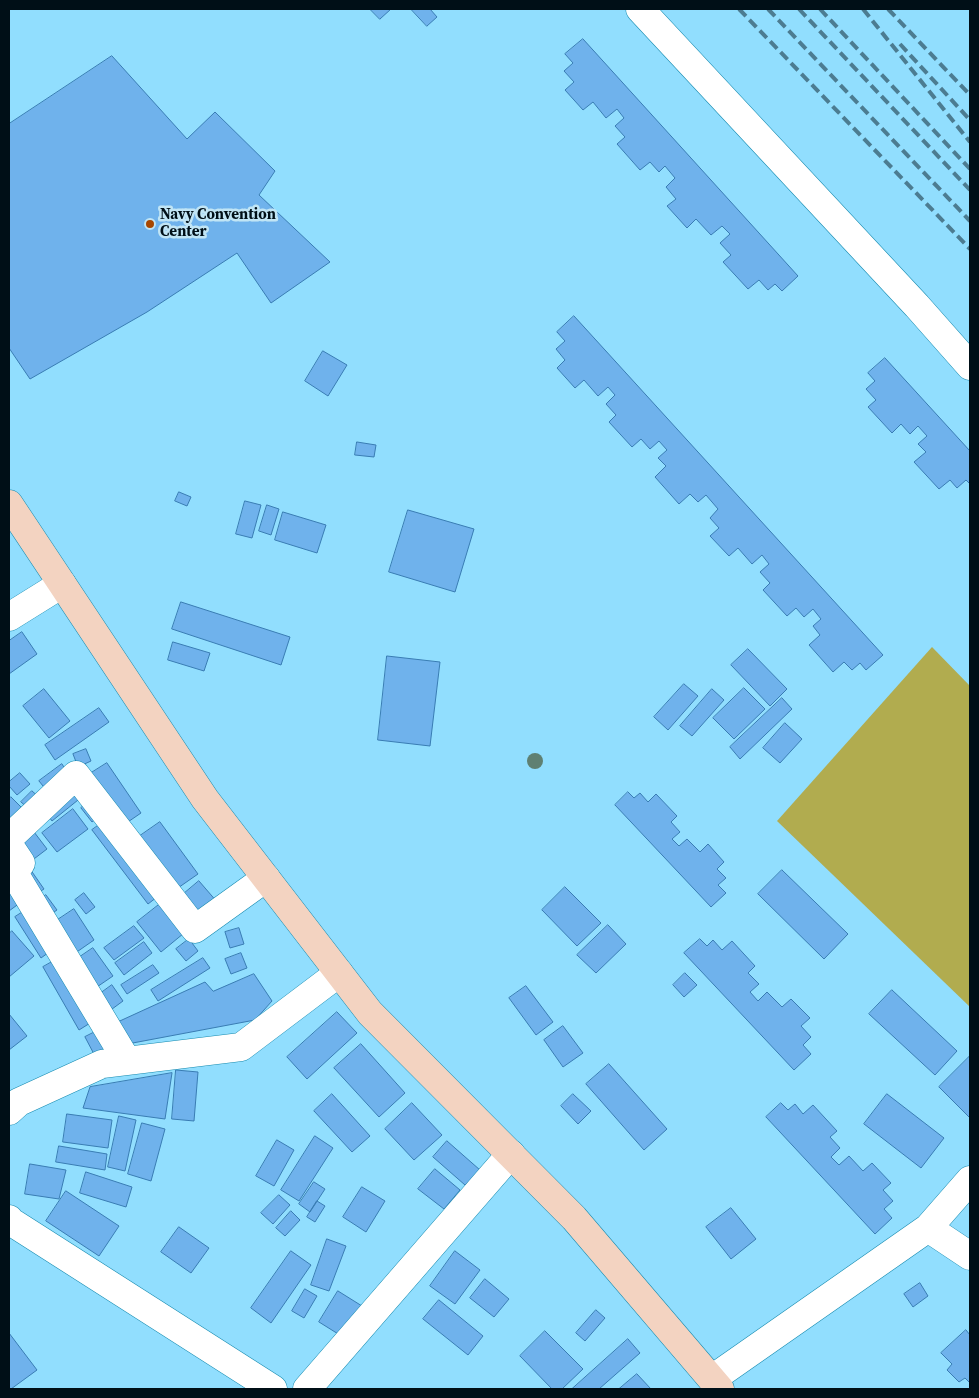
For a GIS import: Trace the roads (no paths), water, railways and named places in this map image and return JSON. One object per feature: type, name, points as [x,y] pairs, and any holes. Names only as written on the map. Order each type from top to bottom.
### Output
[{"type":"main road","points":[[9,504],[205,799],[370,1013],[574,1218],[716,1384]]},
{"type":"street","points":[[640,9],[890,277],[970,366]]},
{"type":"street","points":[[9,617],[62,584]]},
{"type":"street","points":[[9,838],[76,775],[195,929],[266,878]]},
{"type":"street","points":[[9,845],[21,863],[14,873],[126,1061]]},
{"type":"street","points":[[9,1111],[19,1102],[102,1064],[241,1047],[338,973]]},
{"type":"street","points":[[307,1389],[511,1154]]},
{"type":"street","points":[[716,1384],[928,1228],[970,1180]]},
{"type":"street","points":[[9,1219],[273,1389]]},
{"type":"street","points":[[928,1228],[970,1256]]},
{"type":"railway","points":[[739,9],[970,249]]},
{"type":"railway","points":[[768,9],[970,221]]},
{"type":"railway","points":[[799,9],[970,190]]},
{"type":"railway","points":[[820,9],[970,169]]},
{"type":"railway","points":[[863,9],[970,142]]},
{"type":"railway","points":[[888,9],[970,95]]},
{"type":"railway","points":[[900,44],[970,120]]},
{"type":"place","name":"Navy Convention Center","points":[[150,224]]}]
